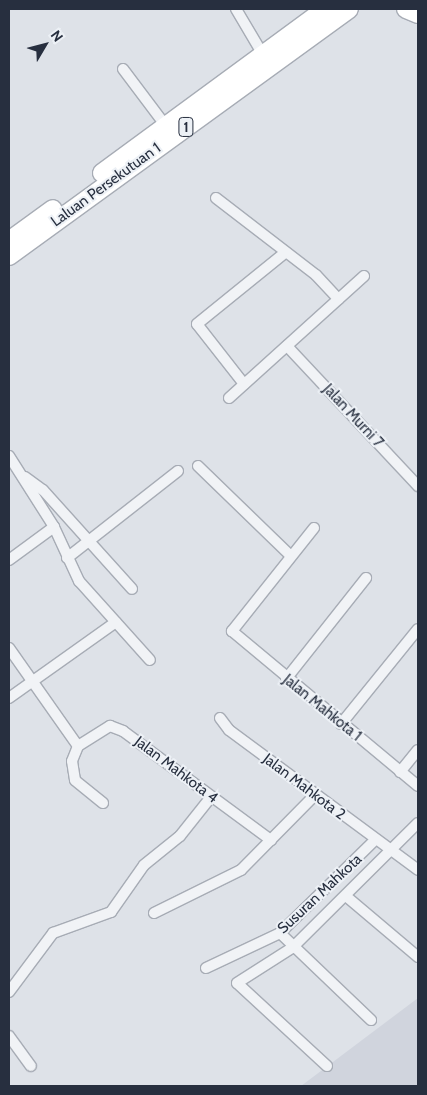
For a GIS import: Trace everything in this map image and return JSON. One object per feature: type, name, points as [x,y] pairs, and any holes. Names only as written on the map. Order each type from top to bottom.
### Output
[{"type":"highway","name":"Laluan Persekutuan 1","points":[[9,256],[14,239],[262,53],[325,9]]},
{"type":"highway","name":"Laluan Persekutuan 1","points":[[14,239],[349,9]]},
{"type":"highway","points":[[406,9],[418,14]]},
{"type":"street","points":[[236,9],[262,53]]},
{"type":"street","points":[[123,69],[166,126]]},
{"type":"street","points":[[216,198],[286,252],[338,299]]},
{"type":"street","points":[[244,384],[197,324],[286,252]]},
{"type":"street","points":[[229,398],[364,276]]},
{"type":"street","name":"Jalan Murni 7","points":[[287,346],[418,486]]},
{"type":"street","points":[[9,456],[12,469],[42,490],[85,540],[132,589]]},
{"type":"street","points":[[198,466],[291,556],[314,528]]},
{"type":"street","points":[[67,558],[85,540],[161,489],[178,471]]},
{"type":"street","points":[[22,476],[54,527],[79,581],[150,660]]},
{"type":"street","points":[[9,560],[54,527]]},
{"type":"street","name":"Jalan Mahkota 1","points":[[291,556],[233,625],[236,637],[418,786]]},
{"type":"street","points":[[286,679],[366,578]]},
{"type":"street","points":[[9,698],[116,622]]},
{"type":"street","points":[[341,724],[418,629]]},
{"type":"street","points":[[9,648],[78,746],[72,761],[75,780],[103,803]]},
{"type":"street","name":"Jalan Mahkota 2","points":[[220,718],[229,730],[418,870]]},
{"type":"street","name":"Jalan Mahkota 4","points":[[78,746],[106,726],[116,727],[271,840]]},
{"type":"street","points":[[400,772],[418,750]]},
{"type":"street","points":[[154,913],[230,878],[315,795]]},
{"type":"street","points":[[9,992],[53,933],[111,912],[144,865],[180,836],[211,797]]},
{"type":"street","points":[[327,1066],[237,983],[292,948],[347,898],[418,823]]},
{"type":"street","name":"Susuran Mahkota","points":[[206,968],[280,933],[376,839]]},
{"type":"street","points":[[347,898],[418,957]]},
{"type":"street","points":[[280,933],[292,948],[371,1020]]},
{"type":"street","points":[[9,1036],[31,1066]]},
{"type":"shaded area","points":[[418,998],[418,1086],[301,1086]]}]
